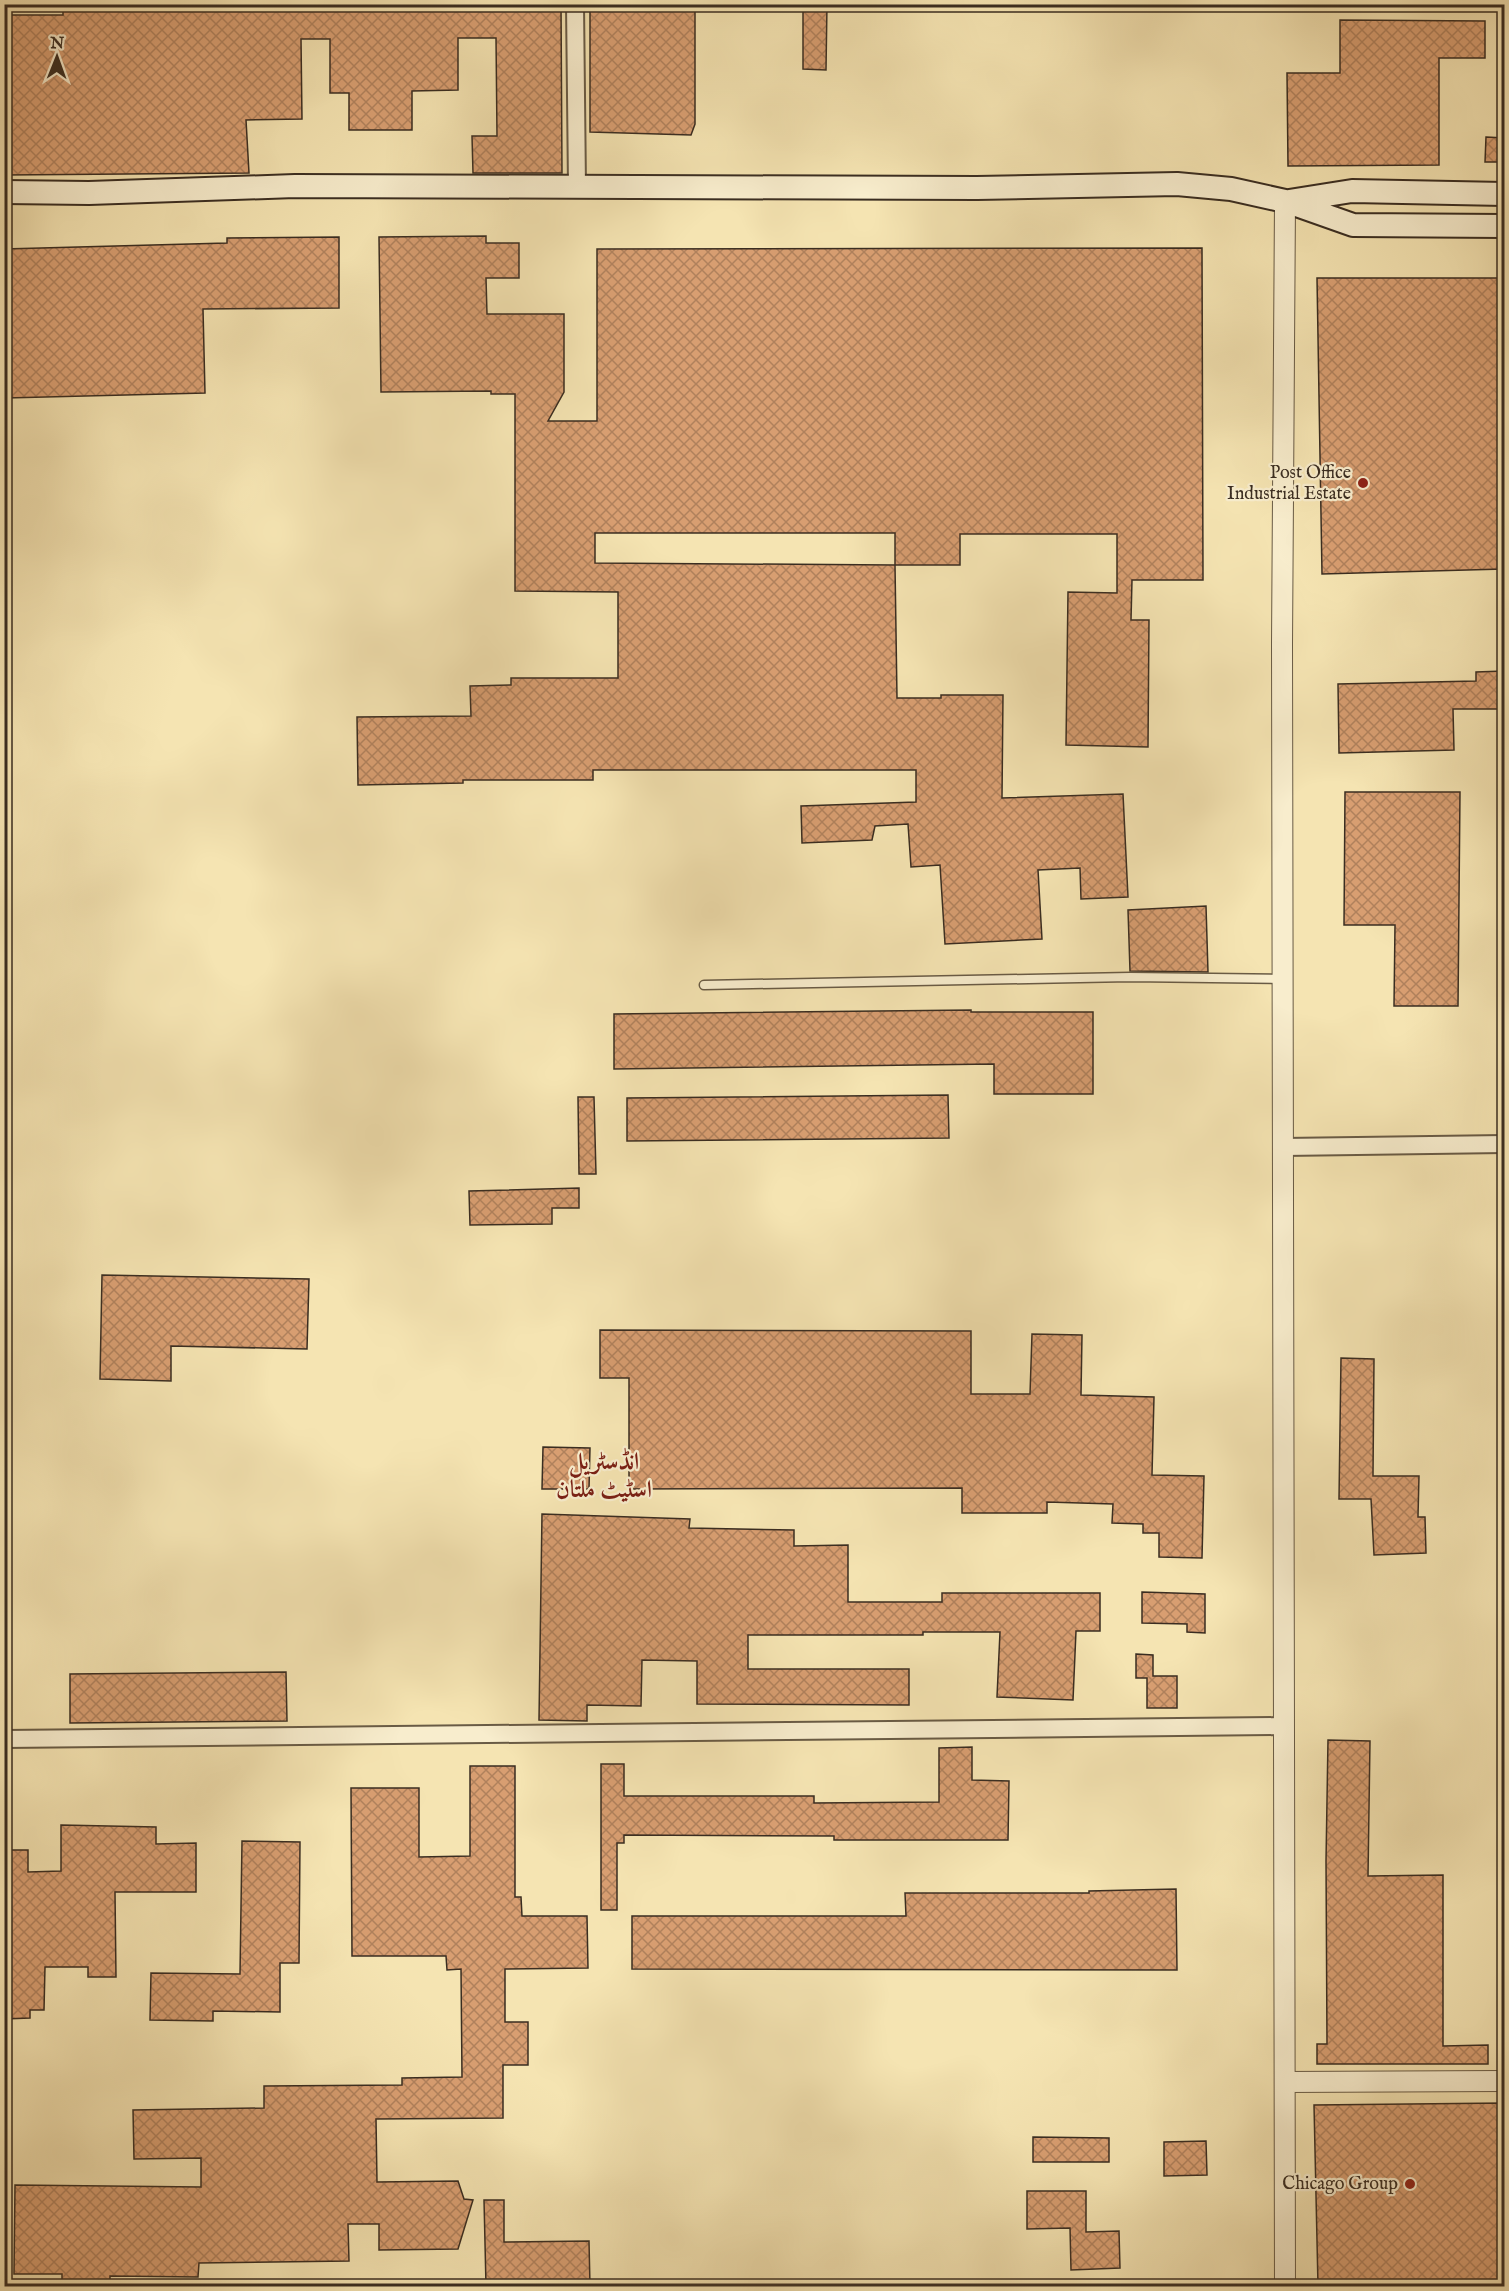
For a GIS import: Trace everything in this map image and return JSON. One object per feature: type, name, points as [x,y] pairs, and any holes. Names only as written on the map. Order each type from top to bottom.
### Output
[{"type":"main road","points":[[4,192],[88,193],[295,186],[978,188],[1178,184],[1231,189],[1285,201],[1353,225],[1504,226]]},
{"type":"main road","points":[[1285,201],[1352,191],[1504,194]]},
{"type":"street","points":[[575,4],[577,187]]},
{"type":"street","points":[[1285,201],[1282,644],[1285,2286]]},
{"type":"street","points":[[1284,1147],[1504,1144]]},
{"type":"street","points":[[4,1739],[1284,1726]]},
{"type":"street","points":[[1285,2082],[1504,2081]]},
{"type":"lane","points":[[704,985],[1130,977],[1283,979]]},
{"type":"building","points":[[63,4],[561,4],[562,173],[473,173],[472,136],[497,136],[496,38],[458,38],[458,90],[412,91],[412,130],[349,130],[349,93],[330,93],[330,39],[301,39],[302,119],[246,120],[249,173],[4,175],[4,15],[63,15]]},
{"type":"building","points":[[803,4],[827,4],[826,70],[803,69]]},
{"type":"building","points":[[695,6],[695,124],[691,135],[590,132],[590,11]]},
{"type":"building","points":[[1340,20],[1485,21],[1485,58],[1439,58],[1439,165],[1288,166],[1287,73],[1340,73]]},
{"type":"building","points":[[1486,137],[1504,138],[1504,162],[1485,162]]},
{"type":"building","points":[[486,236],[486,243],[519,243],[519,278],[486,278],[487,314],[564,314],[564,392],[548,421],[597,421],[597,249],[1202,248],[1203,580],[1132,580],[1131,620],[1149,620],[1148,747],[1066,745],[1068,592],[1117,593],[1117,534],[960,534],[960,565],[895,565],[897,698],[1003,695],[1002,798],[1123,794],[1128,897],[1081,899],[1080,868],[1038,870],[1042,939],[945,944],[940,865],[911,867],[908,824],[875,826],[872,840],[802,843],[801,806],[916,802],[916,770],[593,770],[593,780],[463,780],[463,783],[358,785],[357,717],[471,716],[470,686],[511,685],[511,678],[618,678],[618,592],[515,591],[515,394],[491,394],[491,391],[381,392],[379,237]],"holes":[[[595,533],[895,533],[895,565],[595,563]]]},
{"type":"building","points":[[339,237],[339,308],[203,309],[205,393],[6,398],[4,249],[227,243],[227,238]]},
{"type":"building","points":[[1317,278],[1504,278],[1504,444],[1501,444],[1503,569],[1322,574]]},
{"type":"building","points":[[1504,671],[1504,709],[1453,709],[1454,750],[1339,753],[1338,684],[1476,681],[1476,672]]},
{"type":"building","points":[[1345,792],[1460,792],[1458,1006],[1394,1006],[1395,925],[1344,925]]},
{"type":"building","points":[[1206,906],[1208,972],[1130,971],[1128,910]]},
{"type":"building","points":[[971,1010],[971,1012],[1093,1012],[1093,1094],[994,1094],[994,1064],[614,1069],[614,1014]]},
{"type":"building","points":[[948,1095],[949,1138],[627,1141],[627,1098]]},
{"type":"building","points":[[578,1097],[594,1097],[596,1174],[579,1174]]},
{"type":"building","points":[[579,1188],[579,1208],[552,1208],[552,1224],[470,1225],[469,1191]]},
{"type":"building","points":[[102,1275],[309,1279],[307,1349],[171,1346],[171,1381],[100,1379]]},
{"type":"building","points":[[600,1330],[971,1331],[971,1394],[1030,1394],[1032,1334],[1082,1335],[1081,1395],[1154,1397],[1152,1475],[1204,1476],[1202,1558],[1159,1557],[1159,1533],[1143,1533],[1143,1524],[1112,1523],[1113,1504],[1047,1502],[1047,1513],[962,1513],[962,1488],[629,1489],[629,1378],[600,1378]]},
{"type":"building","points":[[1341,1358],[1374,1359],[1373,1476],[1419,1476],[1418,1517],[1425,1517],[1426,1553],[1374,1555],[1371,1499],[1339,1499]]},
{"type":"building","points":[[543,1447],[590,1448],[589,1489],[542,1489]]},
{"type":"building","points":[[542,1514],[690,1519],[689,1528],[794,1530],[794,1546],[848,1545],[848,1602],[942,1602],[942,1593],[1100,1593],[1100,1631],[1076,1631],[1073,1700],[997,1697],[1000,1632],[923,1632],[923,1635],[748,1635],[748,1669],[909,1669],[909,1705],[697,1704],[697,1661],[642,1660],[641,1706],[587,1705],[587,1721],[539,1720]]},
{"type":"building","points":[[1142,1592],[1205,1594],[1205,1633],[1187,1632],[1187,1624],[1142,1623]]},
{"type":"building","points":[[1136,1654],[1153,1655],[1153,1676],[1177,1676],[1177,1708],[1147,1708],[1147,1678],[1136,1678]]},
{"type":"building","points":[[286,1672],[287,1721],[70,1723],[70,1674]]},
{"type":"building","points":[[1328,1740],[1370,1741],[1368,1876],[1443,1875],[1443,2046],[1488,2045],[1488,2064],[1317,2064],[1317,2044],[1327,2044]]},
{"type":"building","points":[[972,1747],[972,1780],[1009,1781],[1008,1840],[834,1840],[834,1836],[624,1835],[624,1843],[617,1843],[617,1910],[601,1910],[601,1764],[624,1764],[624,1796],[814,1796],[814,1803],[939,1802],[939,1748]]},
{"type":"building","points":[[470,1766],[515,1766],[515,1897],[521,1897],[522,1916],[587,1916],[588,1968],[505,1969],[505,2022],[528,2022],[528,2065],[503,2065],[503,2118],[376,2119],[377,2182],[458,2181],[464,2199],[473,2200],[458,2249],[379,2250],[379,2224],[348,2224],[349,2261],[199,2263],[198,2277],[110,2276],[110,2286],[62,2286],[62,2274],[14,2274],[15,2185],[201,2187],[201,2158],[134,2159],[133,2110],[264,2108],[264,2086],[402,2085],[402,2078],[462,2077],[461,1969],[447,1970],[446,1956],[352,1956],[351,1788],[419,1788],[419,1857],[470,1856]]},
{"type":"building","points":[[61,1825],[156,1827],[156,1844],[196,1843],[196,1892],[115,1892],[116,1977],[88,1977],[88,1967],[45,1967],[44,2010],[30,2010],[30,2018],[4,2019],[4,1850],[28,1850],[28,1872],[61,1871]]},
{"type":"building","points":[[242,1841],[300,1842],[299,1963],[280,1963],[280,2012],[213,2011],[213,2021],[150,2020],[151,1973],[240,1974]]},
{"type":"building","points":[[1176,1889],[1177,1970],[632,1969],[632,1916],[906,1916],[905,1893],[1089,1893],[1089,1891]]},
{"type":"building","name":"Chicago Group","points":[[1504,2103],[1504,2286],[1318,2286],[1314,2105]]},
{"type":"building","points":[[1033,2137],[1109,2138],[1109,2162],[1033,2162]]},
{"type":"building","points":[[1206,2141],[1207,2175],[1164,2176],[1164,2142]]},
{"type":"building","points":[[1027,2191],[1086,2191],[1086,2232],[1119,2231],[1120,2268],[1071,2270],[1070,2228],[1027,2229]]},
{"type":"building","points":[[484,2200],[504,2200],[504,2242],[589,2241],[590,2286],[486,2286]]},
{"type":"place","name":"Post Office Industrial Estate","points":[[1363,483]]},
{"type":"place","name":"Chicago Group","points":[[1410,2184]]},
{"type":"district","name":"انڈسٹریل اسٹیٹ ملتان","points":[[604,1476]]}]
